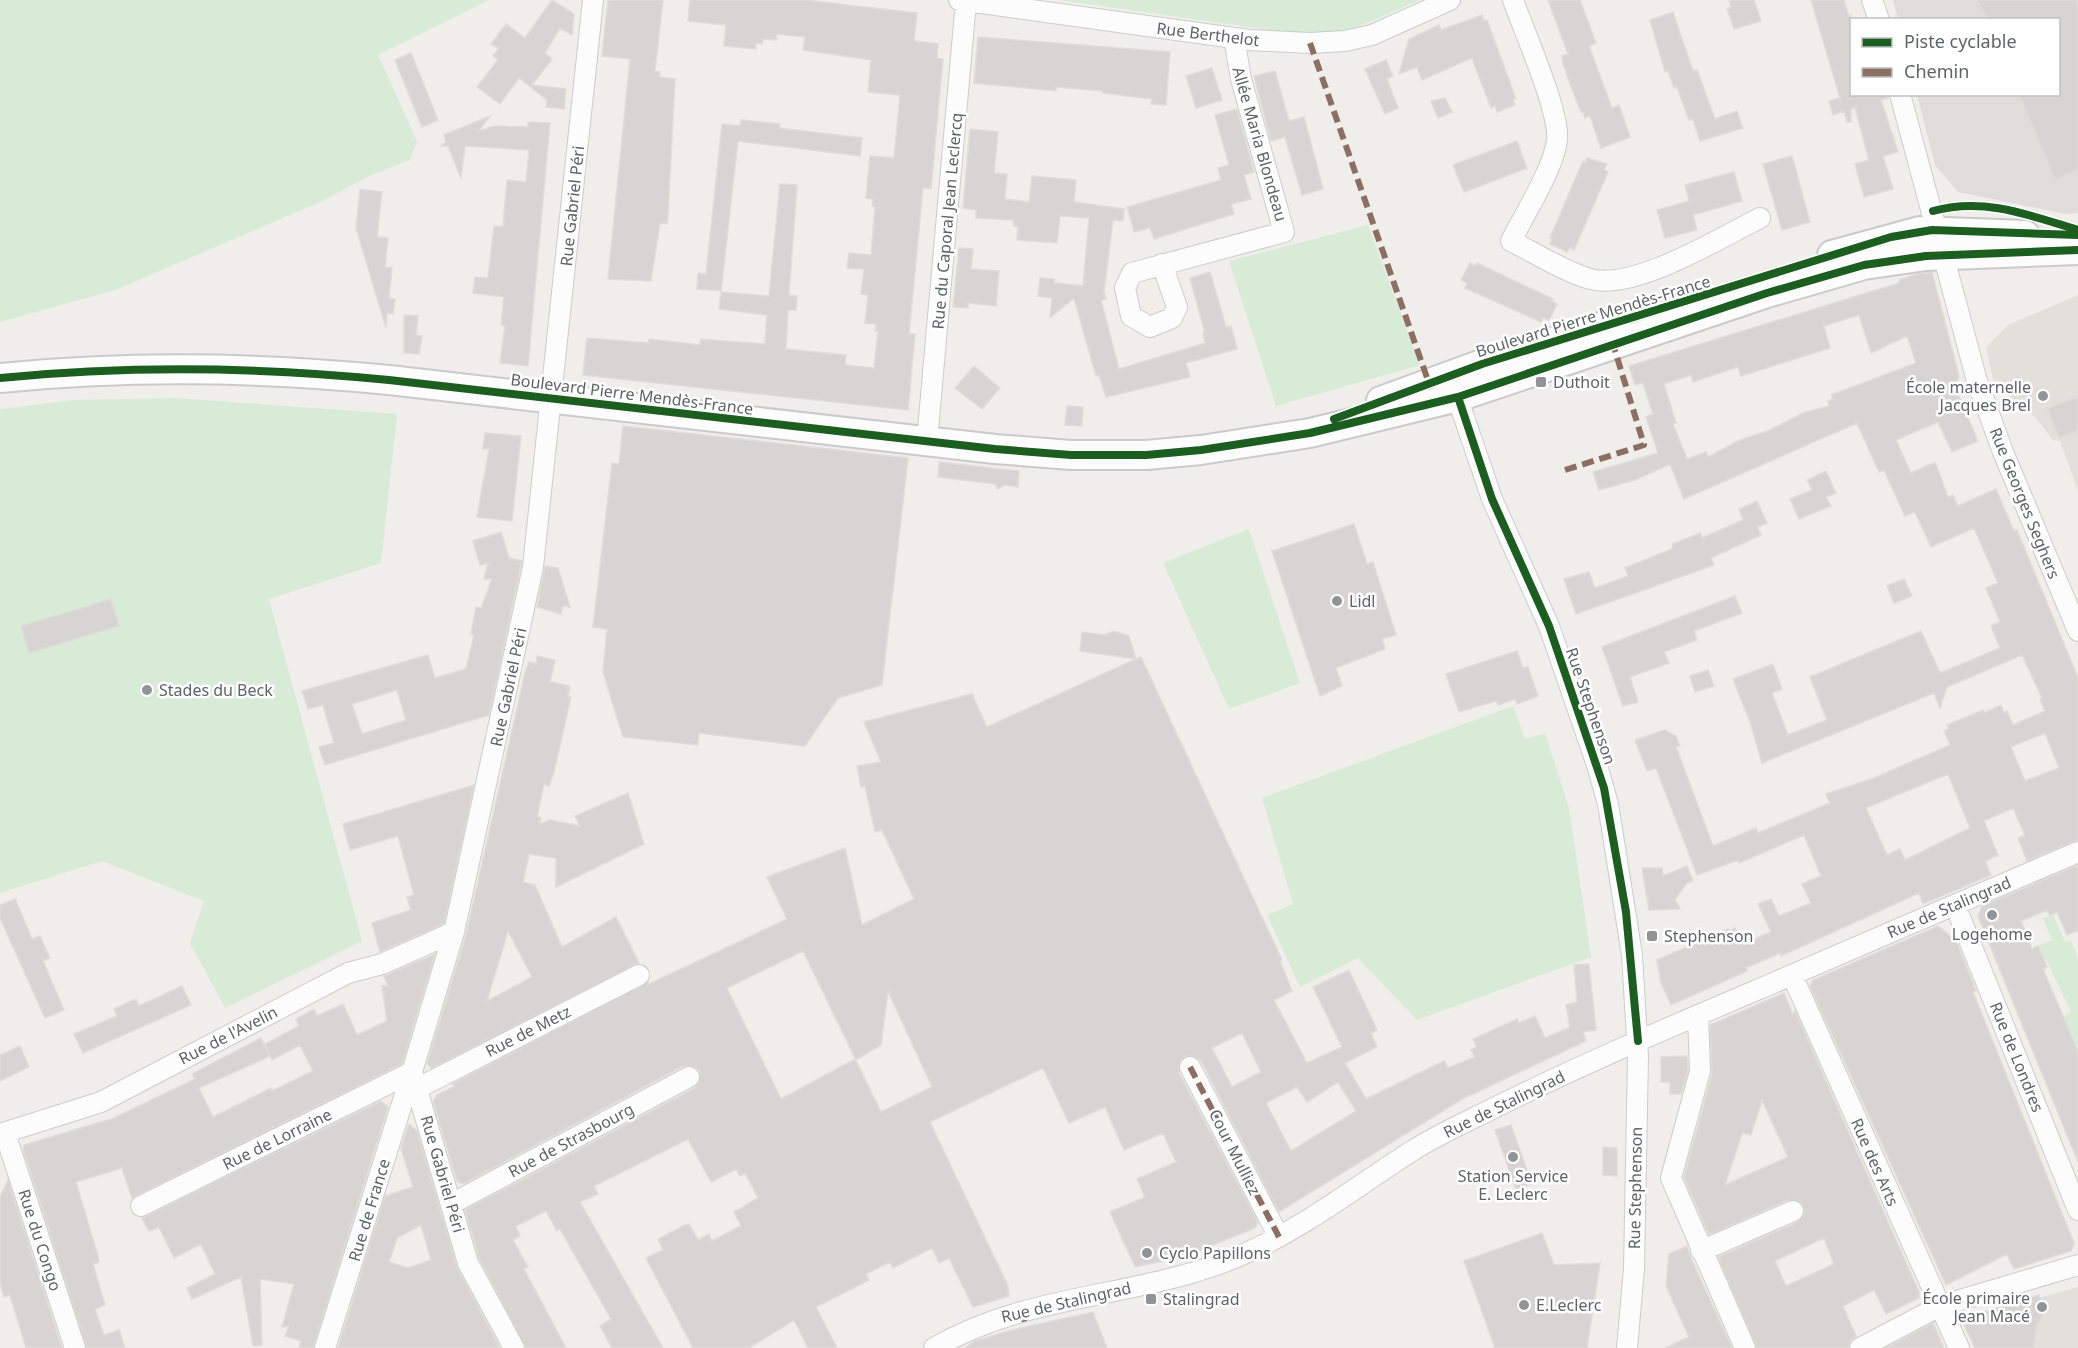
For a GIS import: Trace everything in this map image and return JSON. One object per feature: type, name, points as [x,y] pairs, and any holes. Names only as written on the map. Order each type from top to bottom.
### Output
[{"type":"street","name":"Rue Gabriel Péri","points":[[514,1348],[468,1263],[453,1203],[415,1080],[454,932],[532,575],[553,398],[593,0]]},
{"type":"street","name":"Rue Berthelot","points":[[962,0],[1234,38],[1293,43],[1345,41],[1383,31],[1450,0]]},
{"type":"street","name":"Rue du Caporal Jean Leclercq","points":[[927,441],[962,0]]},
{"type":"street","points":[[1513,0],[1556,117],[1557,139],[1552,157],[1511,241],[1582,276],[1611,280],[1652,271],[1760,218]]},
{"type":"street","points":[[1872,0],[1878,18]]},
{"type":"street","name":"Allée Maria Blondeau","points":[[1162,264],[1284,232],[1239,72],[1234,38]]},
{"type":"street","name":"Rue Georges Seghers","points":[[1901,96],[1982,395],[2078,631]]},
{"type":"street","points":[[1941,243],[2078,235]]},
{"type":"street","name":"Boulevard Pierre Mendès-France","points":[[0,378],[141,369],[252,369],[329,374],[1049,454],[1120,456],[1174,453],[1260,441],[1329,428],[1891,237],[1941,243]]},
{"type":"street","points":[[1941,243],[2078,250]]},
{"type":"street","name":"Rue Stephenson","points":[[1454,386],[1492,499],[1549,626],[1604,788],[1632,955],[1638,1041],[1634,1269],[1627,1348]]},
{"type":"street","name":"Rue de Stalingrad","points":[[934,1348],[964,1332],[1024,1319],[1208,1269],[1279,1237],[1437,1136],[1638,1041],[2078,852]]},
{"type":"street","name":"Rue de Londres","points":[[1955,905],[2078,1210]]},
{"type":"street","name":"Rue de l'Avelin","points":[[3,1133],[101,1102],[348,973],[382,964],[454,932]]},
{"type":"street","name":"Rue de Metz","points":[[415,1080],[639,975]]},
{"type":"street","name":"Rue des Arts","points":[[1792,975],[1959,1348]]},
{"type":"street","points":[[1698,1015],[1700,1071],[1671,1178],[1745,1348]]},
{"type":"street","name":"Cour Mulliez","points":[[1190,1067],[1279,1237]]},
{"type":"street","name":"Rue de Strasbourg","points":[[453,1203],[689,1077]]},
{"type":"street","name":"Rue de Lorraine","points":[[141,1206],[415,1080]]},
{"type":"street","name":"Rue de France","points":[[325,1348],[415,1080]]},
{"type":"street","name":"Rue du Congo","points":[[3,1133],[75,1348]]},
{"type":"street","points":[[1701,1251],[1793,1211]]},
{"type":"street","points":[[1860,1348],[1940,1306],[2078,1265]]},
{"type":"shaded area","points":[[1893,0],[2078,0],[2078,213],[2066,214],[1958,192],[1935,165],[1917,96],[2060,96],[2060,18],[1898,18]]},
{"type":"shaded area","name":"École maternelle Jacques Brel","points":[[2078,295],[2078,491],[2060,441],[2053,440],[2035,417],[1994,384],[1986,347],[2008,325]]},
{"type":"shaded area","name":"École primaire Jean Macé","points":[[2078,1287],[2078,1348],[1981,1348],[1967,1318]]},
{"type":"green space","points":[[0,0],[489,0],[378,55],[417,141],[410,160],[371,175],[320,202],[115,290],[0,322]]},
{"type":"green space","points":[[1059,0],[1420,0],[1350,30],[1305,35]]},
{"type":"green space","points":[[1368,225],[1420,365],[1276,406],[1229,261]]},
{"type":"green space","name":"Stades du Beck","points":[[176,398],[397,414],[381,563],[269,599],[362,941],[225,1008],[190,943],[204,901],[102,861],[0,893],[0,409],[75,400]]},
{"type":"green space","points":[[1249,529],[1300,683],[1229,709],[1163,563]]},
{"type":"green space","points":[[1513,706],[1525,739],[1545,733],[1569,808],[1591,957],[1417,1020],[1358,958],[1300,987],[1267,915],[1293,904],[1262,798]]},
{"type":"green space","points":[[2053,914],[2065,942],[2071,941],[2078,958],[2078,1045],[2076,1045],[2064,1016],[2071,1012],[2038,946],[2052,940],[2043,918]]},
{"type":"building","points":[[552,0],[574,14],[572,35],[560,28],[545,53],[552,59],[532,85],[566,89],[564,109],[546,107],[547,100],[519,78],[500,104],[477,87],[498,60],[493,56],[499,48],[491,44],[506,24],[525,38]]},
{"type":"building","points":[[608,0],[663,0],[655,71],[660,72],[659,77],[675,79],[668,216],[667,224],[660,223],[651,281],[608,279],[630,59],[602,56]]},
{"type":"building","points":[[690,0],[804,0],[917,13],[914,41],[938,44],[937,58],[943,59],[931,189],[923,188],[909,334],[915,334],[908,410],[583,375],[587,338],[648,343],[649,339],[700,345],[701,339],[765,344],[767,315],[719,309],[721,292],[769,296],[780,184],[797,185],[789,295],[797,296],[796,310],[788,310],[786,349],[846,355],[845,365],[874,368],[878,331],[875,331],[876,324],[865,323],[868,295],[861,294],[864,269],[847,268],[849,253],[871,255],[875,207],[872,206],[873,199],[866,198],[870,156],[894,158],[900,95],[868,92],[871,60],[803,50],[805,37],[777,34],[776,40],[763,39],[762,44],[756,43],[756,49],[724,46],[726,25],[688,21]]},
{"type":"building","points":[[1548,0],[1580,0],[1596,43],[1589,46],[1612,108],[1619,105],[1630,137],[1601,148],[1590,116],[1585,118],[1581,112],[1570,84],[1562,56],[1568,54]]},
{"type":"building","points":[[1729,0],[1754,0],[1761,21],[1734,29],[1727,9],[1731,7]]},
{"type":"building","points":[[1811,0],[1844,0],[1849,16],[1851,15],[1850,96],[1888,96],[1888,98],[1881,100],[1898,152],[1883,156],[1893,189],[1864,197],[1855,164],[1869,160],[1855,108],[1851,109],[1851,122],[1847,122],[1844,111],[1833,115],[1829,101],[1840,98]]},
{"type":"building","points":[[1977,0],[2078,0],[2078,170],[2055,180],[2020,96],[2060,96],[2060,18],[1987,18]]},
{"type":"building","points":[[1673,12],[1693,71],[1697,70],[1715,119],[1737,111],[1743,128],[1700,141],[1693,119],[1689,120],[1677,87],[1674,88],[1668,71],[1665,72],[1650,20]]},
{"type":"building","points":[[1482,15],[1484,21],[1487,20],[1516,99],[1513,99],[1515,105],[1497,112],[1495,106],[1491,108],[1472,58],[1422,80],[1417,67],[1399,74],[1409,39],[1439,25],[1441,30]]},
{"type":"building","points":[[978,37],[1170,52],[1166,105],[1151,104],[1152,99],[1103,93],[1103,91],[1056,87],[1056,91],[974,83]]},
{"type":"building","points":[[411,53],[438,120],[422,127],[395,60]]},
{"type":"building","points":[[1386,60],[1393,76],[1387,79],[1398,108],[1385,114],[1365,69]]},
{"type":"building","points":[[1212,68],[1222,100],[1196,108],[1186,76]]},
{"type":"building","points":[[1275,71],[1289,121],[1304,117],[1323,189],[1302,195],[1285,137],[1271,141],[1254,76]]},
{"type":"building","points":[[1445,98],[1452,112],[1438,118],[1431,101]]},
{"type":"building","points":[[1237,109],[1254,172],[1244,175],[1251,199],[1231,204],[1234,214],[1154,239],[1150,228],[1134,232],[1127,207],[1221,180],[1218,168],[1229,165],[1215,115]]},
{"type":"building","points":[[490,116],[479,131],[494,126],[528,127],[528,122],[550,123],[528,366],[500,363],[505,326],[501,325],[504,297],[473,293],[475,277],[488,278],[494,226],[503,227],[507,180],[526,182],[529,150],[465,146],[461,178],[448,146],[441,146],[446,142],[444,135]]},
{"type":"building","points":[[741,120],[780,124],[779,128],[862,138],[860,156],[738,141],[721,291],[697,289],[698,273],[706,274],[722,124],[740,126]]},
{"type":"building","points":[[970,129],[998,132],[994,173],[1007,174],[1005,199],[1029,202],[1032,176],[1076,180],[1074,202],[1124,209],[1123,221],[1113,220],[1104,292],[1106,299],[1101,300],[1119,369],[1205,343],[1203,333],[1205,333],[1190,278],[1210,272],[1226,327],[1231,326],[1237,349],[1186,363],[1190,377],[1106,397],[1099,375],[1096,376],[1074,298],[1050,318],[1052,298],[1038,296],[1040,278],[1054,279],[1054,283],[1083,286],[1089,218],[1060,216],[1057,243],[1017,240],[1018,227],[1014,226],[1013,220],[976,218],[976,210],[963,208]]},
{"type":"building","points":[[1517,141],[1527,168],[1464,192],[1453,165]]},
{"type":"building","points":[[1792,156],[1810,222],[1782,230],[1763,164]]},
{"type":"building","points":[[1587,158],[1607,164],[1604,170],[1608,172],[1574,250],[1570,247],[1567,252],[1550,244],[1552,239],[1550,238],[1583,161],[1586,162]]},
{"type":"building","points":[[1734,172],[1742,201],[1693,215],[1697,230],[1665,238],[1657,210],[1689,201],[1685,185]]},
{"type":"building","points":[[360,189],[382,192],[377,237],[388,238],[385,267],[392,268],[389,298],[395,299],[393,314],[387,313],[386,328],[356,228]]},
{"type":"building","points":[[959,248],[973,249],[971,269],[999,271],[996,306],[968,303],[968,308],[953,307]]},
{"type":"building","points":[[1470,263],[1475,266],[1477,263],[1553,299],[1551,301],[1557,304],[1549,320],[1543,318],[1541,322],[1465,288],[1467,283],[1461,280]]},
{"type":"building","points":[[1932,272],[1959,376],[1955,387],[1978,441],[1952,452],[1938,422],[1896,440],[1911,473],[1935,462],[1948,497],[1953,495],[1958,506],[1996,489],[2014,531],[2017,530],[2078,678],[2078,840],[2027,861],[2018,838],[2025,835],[2013,808],[1984,821],[1998,855],[1985,861],[1991,875],[1923,904],[1919,893],[1781,956],[1780,953],[1746,968],[1747,971],[1671,1005],[1661,983],[1657,960],[1728,929],[1729,931],[1735,928],[1742,944],[1771,932],[1758,904],[1771,899],[1779,916],[1811,903],[1802,884],[1821,876],[1804,835],[1739,863],[1738,860],[1697,875],[1656,768],[1647,771],[1635,740],[1665,730],[1676,736],[1680,746],[1676,747],[1713,846],[1756,828],[1758,833],[1830,803],[1826,794],[1874,778],[1950,745],[1944,731],[1949,729],[1947,725],[1983,710],[1984,713],[2001,705],[2004,713],[2007,711],[2013,725],[2045,711],[2040,699],[2042,698],[2022,655],[1947,687],[1940,708],[1934,693],[1762,763],[1750,722],[1733,679],[1773,664],[1782,689],[1772,693],[1788,735],[1827,720],[1810,677],[1921,631],[1940,673],[2000,648],[1991,626],[2000,622],[1986,588],[1998,583],[1974,528],[1931,547],[1915,512],[1905,516],[1884,470],[1879,472],[1857,423],[1684,499],[1670,464],[1635,480],[1599,490],[1593,472],[1658,453],[1646,417],[1653,414],[1643,383],[1635,385],[1629,366],[1899,283],[1899,280]],"holes":[[[1859,315],[1871,353],[1907,336],[1916,363],[1831,395],[1833,399],[1828,401],[1829,406],[1803,413],[1770,430],[1740,440],[1708,457],[1706,452],[1687,459],[1673,424],[1676,423],[1664,384],[1691,375],[1693,382],[1738,367],[1741,376],[1830,348],[1824,326]],[[2045,733],[2059,768],[2025,781],[2011,747]],[[1948,774],[1970,828],[1905,860],[1900,849],[1887,855],[1866,808]]]},
{"type":"building","points":[[404,315],[418,316],[416,335],[422,336],[419,354],[404,353]]},
{"type":"building","points":[[974,366],[1000,388],[982,409],[955,388]]},
{"type":"building","points":[[2078,397],[2078,431],[2059,438],[2047,408]]},
{"type":"building","points":[[1067,406],[1083,407],[1082,426],[1065,425]]},
{"type":"building","points":[[623,426],[908,458],[882,685],[838,698],[805,746],[699,733],[698,745],[623,737],[603,672],[607,629],[593,627],[612,463],[619,464]]},
{"type":"building","points":[[485,433],[521,436],[512,521],[477,517],[489,449],[483,449]]},
{"type":"building","points":[[939,462],[1019,471],[1018,487],[1005,485],[998,489],[995,484],[938,477]]},
{"type":"building","points":[[1826,471],[1836,493],[1826,497],[1831,506],[1799,519],[1790,499],[1812,490],[1807,480]]},
{"type":"building","points":[[1757,501],[1767,523],[1757,527],[1761,535],[1711,558],[1714,565],[1576,614],[1564,579],[1589,572],[1595,588],[1628,576],[1625,568],[1672,549],[1673,544],[1700,533],[1702,538],[1743,520],[1739,509]]},
{"type":"building","name":"Lidl","points":[[1354,524],[1367,564],[1373,562],[1396,635],[1382,639],[1385,649],[1336,668],[1342,686],[1320,696],[1272,551]]},
{"type":"building","points":[[501,532],[509,558],[522,561],[489,715],[325,765],[319,747],[334,743],[323,705],[308,709],[302,691],[428,655],[435,678],[466,669],[474,635],[471,634],[476,607],[481,608],[492,579],[484,579],[488,563],[480,565],[473,541]],"holes":[[[397,690],[406,720],[362,734],[352,704]]]},
{"type":"building","points":[[545,566],[558,568],[570,607],[563,606],[561,614],[537,607]]},
{"type":"building","points":[[1904,579],[1912,596],[1894,603],[1887,586]]},
{"type":"building","points":[[1735,596],[1742,613],[1694,631],[1697,640],[1664,652],[1669,663],[1630,677],[1638,702],[1623,706],[1602,647]]},
{"type":"building","points":[[111,599],[119,626],[29,653],[21,626]]},
{"type":"building","points":[[1114,631],[1129,636],[1136,659],[1080,651],[1082,632],[1105,635]]},
{"type":"building","points":[[1517,651],[1523,668],[1528,667],[1538,696],[1517,704],[1515,699],[1498,705],[1496,701],[1459,712],[1446,674]]},
{"type":"building","points":[[537,656],[555,660],[550,682],[570,686],[568,696],[571,697],[554,772],[549,786],[544,784],[537,817],[541,818],[539,824],[550,820],[580,826],[575,816],[628,793],[644,844],[556,887],[556,858],[529,854],[523,882],[535,885],[562,947],[616,917],[639,963],[432,1068],[427,1064],[466,935],[525,673],[529,662],[536,664]],"holes":[[[508,931],[532,977],[487,1001]]]},
{"type":"building","points":[[1141,657],[1282,960],[1280,961],[1292,991],[1274,1000],[1307,1063],[1342,1047],[1313,987],[1349,970],[1377,1030],[1371,1033],[1377,1047],[1345,1063],[1366,1099],[1444,1061],[1448,1068],[1475,1057],[1471,1050],[1477,1047],[1473,1039],[1517,1019],[1519,1023],[1535,1016],[1545,1038],[1570,1027],[1566,1005],[1577,1002],[1574,965],[1589,964],[1596,1030],[1583,1032],[1586,1041],[1462,1099],[1279,1212],[1201,1061],[1196,1057],[1185,1056],[1180,1061],[1179,1073],[1258,1222],[1255,1228],[1184,1257],[1135,1267],[1110,1212],[1145,1197],[1137,1179],[1176,1162],[1163,1133],[1124,1150],[1105,1107],[1069,1123],[1043,1068],[930,1122],[1008,1286],[1009,1296],[973,1307],[949,1258],[939,1263],[932,1248],[893,1268],[890,1262],[866,1274],[869,1280],[816,1307],[837,1348],[808,1348],[794,1320],[749,1348],[693,1348],[646,1258],[663,1250],[658,1239],[685,1225],[689,1224],[698,1240],[709,1234],[712,1241],[741,1226],[734,1212],[758,1198],[745,1173],[740,1176],[736,1169],[711,1182],[688,1139],[594,1186],[598,1194],[580,1202],[663,1348],[612,1348],[600,1326],[611,1319],[560,1229],[557,1231],[546,1211],[516,1226],[520,1236],[513,1240],[528,1267],[524,1269],[566,1348],[526,1348],[479,1258],[465,1210],[695,1088],[699,1083],[700,1072],[695,1067],[683,1066],[463,1184],[457,1181],[433,1101],[437,1095],[455,1086],[452,1084],[648,982],[649,984],[787,919],[767,877],[845,848],[862,925],[914,899],[882,830],[875,832],[865,786],[861,787],[857,766],[881,762],[864,722],[972,694],[987,727]],"holes":[[[803,951],[856,1060],[881,1045],[888,991],[932,1087],[881,1112],[855,1059],[781,1099],[727,988]],[[1242,1033],[1261,1072],[1232,1087],[1212,1048]],[[1338,1082],[1356,1111],[1291,1151],[1266,1103],[1297,1087],[1307,1102]]]},
{"type":"building","points":[[1708,670],[1714,686],[1695,692],[1690,676]]},
{"type":"building","points":[[474,785],[444,924],[380,952],[372,923],[411,910],[407,897],[414,895],[398,836],[350,850],[343,824]]},
{"type":"building","points":[[2078,865],[2078,931],[2067,935],[2057,912],[2050,915],[2047,910],[2021,921],[2032,949],[2038,946],[2047,967],[2043,969],[2078,1051],[2078,1162],[1978,916],[1982,906]]},
{"type":"building","points":[[1687,866],[1693,881],[1687,883],[1675,899],[1680,909],[1649,910],[1642,868],[1662,868],[1663,876]]},
{"type":"building","points":[[15,899],[32,939],[40,936],[50,958],[43,961],[64,1010],[45,1018],[0,918],[0,905]]},
{"type":"building","points":[[1938,926],[1956,940],[1976,991],[1973,992],[2074,1243],[2071,1251],[2014,1269],[2007,1254],[1946,1285],[1810,986],[1813,980]]},
{"type":"building","points":[[435,954],[402,1064],[132,1198],[122,1168],[76,1182],[99,1262],[93,1264],[105,1305],[95,1309],[104,1335],[119,1330],[125,1348],[87,1348],[23,1149],[24,1145],[114,1118],[195,1079],[192,1074],[261,1038],[270,1056],[199,1088],[213,1117],[271,1088],[272,1091],[313,1071],[300,1045],[272,1060],[265,1044],[299,1026],[296,1019],[314,1009],[317,1016],[343,1004],[357,1035],[387,1021],[382,986],[388,986],[384,976]]},
{"type":"building","points":[[182,986],[191,1005],[83,1053],[74,1034],[117,1016],[114,1009],[136,999],[139,1006]]},
{"type":"building","points":[[1784,993],[1793,1015],[1795,1011],[1919,1292],[1919,1298],[1886,1314],[1874,1290],[1843,1306],[1856,1336],[1850,1341],[1848,1348],[1757,1348],[1718,1257],[1798,1222],[1805,1212],[1801,1202],[1788,1200],[1709,1235],[1684,1177],[1712,1074],[1710,1025]],"holes":[[[1762,1100],[1788,1157],[1725,1185],[1743,1133],[1751,1135]],[[1824,1238],[1834,1264],[1786,1286],[1775,1261]]]},
{"type":"building","points":[[20,1046],[29,1067],[0,1081],[0,1055]]},
{"type":"building","points":[[1687,1056],[1688,1070],[1681,1094],[1670,1094],[1670,1082],[1661,1082],[1661,1057]]},
{"type":"building","points":[[381,1101],[388,1107],[313,1348],[299,1348],[301,1341],[285,1336],[289,1326],[282,1327],[294,1284],[260,1279],[262,1345],[253,1346],[241,1277],[192,1299],[187,1288],[215,1274],[201,1244],[174,1258],[159,1227],[149,1231],[142,1218]]},
{"type":"building","points":[[410,1125],[417,1131],[457,1267],[500,1348],[338,1348],[385,1196],[413,1187],[401,1148]],"holes":[[[421,1225],[431,1260],[408,1268],[389,1262],[397,1238]]]},
{"type":"building","name":"Station Service E. Leclerc","points":[[1511,1125],[1532,1184],[1516,1190],[1495,1130]]},
{"type":"building","points":[[1603,1147],[1617,1148],[1617,1176],[1603,1175]]},
{"type":"building","points":[[8,1180],[62,1348],[26,1348],[10,1295],[4,1297],[0,1284],[0,1197]]},
{"type":"building","name":"E.Leclerc","points":[[1542,1233],[1554,1265],[1600,1263],[1587,1348],[1495,1348],[1464,1261]]},
{"type":"building","points":[[1687,1246],[1732,1348],[1665,1348],[1689,1337],[1666,1286],[1669,1254]]},
{"type":"building","points":[[2039,1295],[2045,1312],[2037,1325],[2033,1348],[1975,1348],[1964,1325],[1967,1317]]},
{"type":"building","points":[[1093,1312],[1107,1348],[965,1348],[975,1341],[1012,1330]]},
{"type":"building","points":[[1933,1323],[1944,1348],[1886,1348]]},
{"type":"marked path","points":[[1310,43],[1431,389]]},
{"type":"marked path","points":[[1565,470],[1644,445],[1613,344]]},
{"type":"marked path","points":[[1190,1067],[1279,1237]]},
{"type":"marked path","points":[[1021,1310],[1026,1327]]},
{"type":"cycle path","points":[[1933,211],[1952,207],[1988,207],[2024,214],[2078,230]]},
{"type":"cycle path","points":[[1334,419],[1482,364],[1891,237],[1932,230],[2078,235]]},
{"type":"cycle path","points":[[0,378],[146,369],[292,372],[389,380],[995,449],[1071,455],[1146,455],[1201,450],[1310,433],[1458,397],[1767,293],[1864,265],[1926,256],[2078,250]]},
{"type":"cycle path","points":[[1458,397],[1492,499],[1549,626],[1604,788],[1626,912],[1638,1041]]},
{"type":"place","name":"Duthoit","points":[[1541,382]]},
{"type":"place","name":"École maternelle Jacques Brel","points":[[2043,396]]},
{"type":"place","name":"Lidl","points":[[1337,601]]},
{"type":"place","name":"Stades du Beck","points":[[147,690]]},
{"type":"place","name":"Logehome","points":[[1992,915]]},
{"type":"place","name":"Stephenson","points":[[1652,936]]},
{"type":"place","name":"Station Service E. Leclerc","points":[[1513,1157]]},
{"type":"place","name":"Cyclo Papillons","points":[[1147,1253]]},
{"type":"place","name":"Stalingrad","points":[[1151,1299]]},
{"type":"place","name":"E.Leclerc","points":[[1524,1305]]},
{"type":"place","name":"École primaire Jean Macé","points":[[2042,1307]]}]
